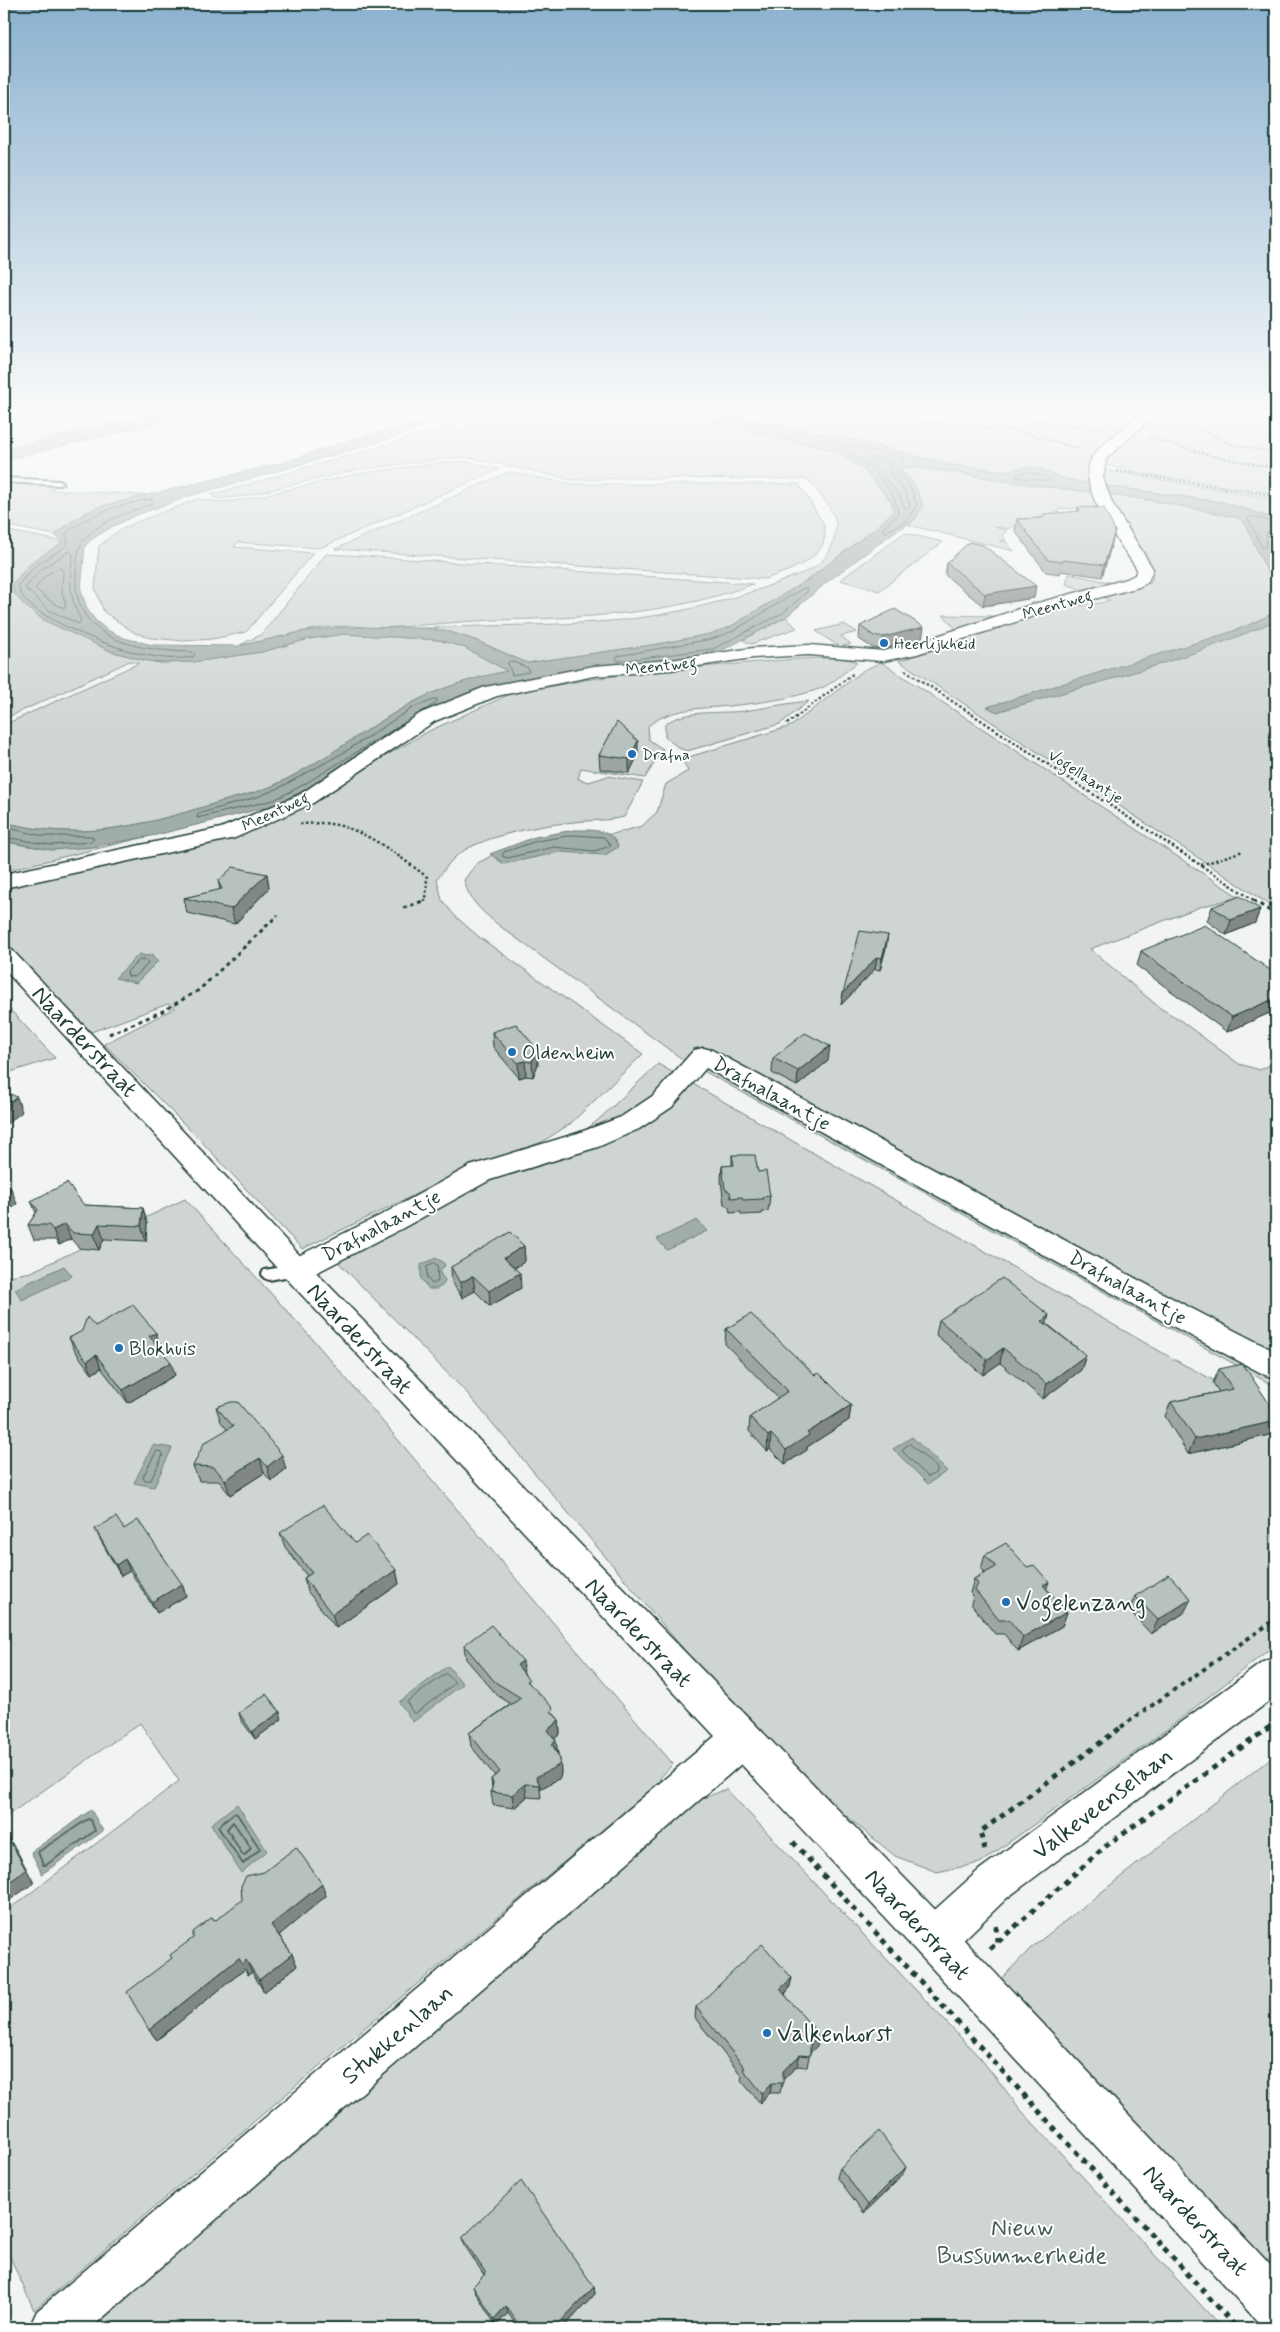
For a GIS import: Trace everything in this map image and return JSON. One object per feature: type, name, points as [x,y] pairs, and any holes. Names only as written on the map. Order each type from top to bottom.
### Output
[{"type":"street","name":"Meentweg","points":[[4,880],[227,833],[306,799],[428,717],[492,691],[594,671],[671,665],[753,654],[808,650],[875,655],[911,650],[1040,608],[1132,583],[1142,578],[1145,569],[1118,519]]},
{"type":"street","name":"Naarderstraat","points":[[4,955],[87,1043],[282,1272],[741,1739],[934,1939],[1276,2306]]},
{"type":"street","name":"Drafnalaantje","points":[[282,1272],[393,1221],[480,1172],[588,1140],[630,1123],[663,1101],[703,1056],[1172,1312],[1276,1366]]},
{"type":"street","name":"Valkeveenselaan","points":[[934,1939],[993,1884],[1276,1674]]},
{"type":"street","name":"Stukkenlaan","points":[[54,2328],[741,1739]]},
{"type":"path","points":[[787,724],[875,655]]},
{"type":"path","name":"Vogellaantje","points":[[875,655],[1276,915]]},
{"type":"path","points":[[296,824],[333,824],[356,834],[408,863],[428,877],[426,900],[402,908]]},
{"type":"path","points":[[1201,865],[1243,851]]},
{"type":"path","points":[[87,1043],[161,1012],[199,990],[278,915]]},
{"type":"path","points":[[997,1942],[993,1884],[980,1832],[1107,1737],[1276,1619]]},
{"type":"path","points":[[934,1997],[1106,1846],[1276,1722]]},
{"type":"green space","points":[[4,519],[78,519],[55,535],[4,525]]},
{"type":"green space","points":[[145,519],[386,519],[320,548],[238,542],[234,547],[313,553],[246,632],[212,639],[184,641],[151,638],[135,633],[104,612],[95,588],[99,546],[118,531]]},
{"type":"green space","points":[[403,519],[820,519],[825,535],[822,545],[816,554],[807,561],[797,567],[765,579],[335,549]]},
{"type":"green space","points":[[835,519],[886,519],[809,579],[730,627],[710,634],[658,644],[527,663],[475,640],[450,632],[424,628],[564,624],[633,619],[723,601],[814,568],[825,558],[830,550],[835,535]]},
{"type":"green space","points":[[915,519],[1059,519],[1059,522],[1014,525],[1009,529],[995,527],[1007,531],[1002,535],[1006,540],[999,541],[1006,542],[1014,551],[909,525]]},
{"type":"green space","points":[[1122,519],[1240,519],[1244,521],[1276,590],[1275,613],[1160,663],[1257,629],[1276,620],[1276,829],[1269,835],[1276,840],[1276,909],[899,661],[965,639],[943,615],[1040,617],[1043,604],[1069,606],[1102,603],[1110,600],[1066,584],[1069,574],[1119,584],[1151,583],[1153,578]]},
{"type":"green space","points":[[4,530],[64,542],[32,562],[23,573],[110,651],[161,663],[193,662],[262,652],[309,639],[344,634],[439,640],[465,648],[508,671],[459,684],[423,697],[394,713],[319,762],[272,786],[249,794],[164,818],[112,829],[59,831],[4,822],[4,725],[139,663],[130,661],[4,719]]},
{"type":"green space","points":[[904,533],[943,542],[879,591],[840,580]]},
{"type":"green space","points":[[326,554],[753,584],[691,602],[626,613],[374,628],[331,627],[240,645],[262,634]]},
{"type":"green space","points":[[786,617],[797,628],[751,644],[743,640]]},
{"type":"green space","points":[[844,624],[857,632],[841,636],[851,644],[840,647],[816,631]]},
{"type":"green space","points":[[836,658],[857,663],[829,684],[819,689],[763,702],[687,710],[667,715],[657,720],[648,726],[649,740],[663,749],[645,778],[581,768],[578,779],[589,782],[608,776],[643,782],[624,817],[545,826],[494,838],[464,850],[454,858],[437,879],[442,900],[455,916],[479,937],[643,1054],[570,1124],[542,1142],[481,1163],[302,1249],[201,1141],[104,1044],[175,1008],[168,1004],[91,1032],[4,941],[4,886],[168,848],[273,819],[315,802],[382,758],[429,731],[510,694],[585,680],[654,671],[795,659]]},
{"type":"green space","points":[[881,662],[1239,897],[1200,907],[1090,949],[1160,1008],[1177,1018],[1239,1064],[1260,1070],[1276,1062],[1276,1387],[682,1059],[501,927],[473,901],[464,880],[476,864],[500,851],[579,835],[613,834],[642,826],[657,812],[666,784],[688,771],[682,759],[791,726],[864,670]]},
{"type":"green space","points":[[809,701],[780,724],[687,751],[679,748],[665,737],[665,724],[683,716],[744,711]]},
{"type":"green space","points":[[150,836],[4,871],[4,841],[23,845],[59,848],[95,845]]},
{"type":"green space","points":[[4,1003],[55,1058],[4,1074]]},
{"type":"green space","points":[[658,1064],[1175,1360],[1276,1413],[1276,1644],[1166,1730],[980,1863],[937,1872],[895,1856],[834,1806],[713,1684],[466,1392],[334,1258],[446,1196],[561,1148],[597,1121]]},
{"type":"green space","points":[[185,1199],[316,1343],[673,1764],[660,1778],[661,1781],[332,2055],[34,2310],[4,2244],[4,1913],[179,1781],[140,1723],[4,1818],[4,1277],[31,1272]]},
{"type":"green space","points":[[1276,1754],[1276,2271],[1001,1979],[1031,1948]]},
{"type":"green space","name":"Nieuw Bussummerheide","points":[[726,1789],[981,2059],[1021,2110],[1222,2328],[88,2328],[202,2226],[702,1799]]},
{"type":"water","points":[[76,519],[128,519],[92,539],[85,546],[81,590],[87,609],[95,620],[107,630],[124,638],[152,645],[239,646],[306,631],[345,627],[424,628],[450,632],[475,640],[527,663],[658,644],[710,634],[730,627],[809,579],[886,519],[914,519],[827,582],[786,617],[715,654],[562,672],[512,681],[475,692],[392,736],[306,789],[276,805],[156,835],[92,847],[51,850],[4,841],[4,822],[59,831],[111,829],[163,818],[262,790],[294,775],[421,698],[457,684],[507,671],[465,648],[439,640],[344,634],[309,639],[262,652],[193,662],[161,663],[110,651],[43,620],[25,606],[14,593],[12,584],[32,562],[63,542],[55,535]]},
{"type":"water","points":[[1240,519],[1276,519],[1276,535],[1271,535],[1271,549],[1276,564],[1276,590],[1244,522]]},
{"type":"water","points":[[1276,611],[1276,620],[1243,635],[1174,660],[997,712],[987,707],[1247,627]]},
{"type":"water","points":[[574,830],[593,830],[606,833],[611,836],[618,847],[605,855],[560,852],[504,864],[490,854],[535,837]]},
{"type":"water","points":[[139,954],[146,956],[153,954],[153,958],[159,960],[136,983],[115,978]]},
{"type":"water","points":[[697,1220],[707,1231],[667,1250],[657,1239]]},
{"type":"water","points":[[436,1258],[443,1262],[445,1266],[440,1270],[445,1280],[443,1285],[437,1289],[429,1289],[421,1279],[421,1265]]},
{"type":"water","points":[[64,1266],[72,1276],[22,1300],[15,1289]]},
{"type":"water","points":[[912,1437],[947,1471],[928,1484],[893,1449]]},
{"type":"water","points":[[153,1445],[172,1448],[154,1487],[134,1483]]},
{"type":"water","points":[[448,1666],[463,1684],[413,1722],[399,1702]]},
{"type":"water","points":[[237,1804],[267,1851],[241,1873],[211,1824]]},
{"type":"water","points":[[91,1810],[103,1831],[42,1874],[31,1852]]},
{"type":"building","points":[[1017,519],[1109,519],[1115,531],[1104,565],[1063,560],[1062,562],[1048,560]]},
{"type":"building","points":[[969,542],[983,545],[1036,586],[985,594],[947,563]]},
{"type":"building","points":[[895,609],[924,627],[884,637],[874,636],[860,626]]},
{"type":"building","points":[[617,722],[638,741],[629,759],[599,755]]},
{"type":"building","points":[[233,867],[267,874],[231,909],[184,898],[222,889],[218,881]]},
{"type":"building","points":[[1240,896],[1260,909],[1231,920],[1212,907]]},
{"type":"building","points":[[1205,925],[1276,974],[1276,998],[1232,1017],[1141,951]]},
{"type":"building","points":[[860,931],[888,935],[882,958],[877,957],[843,993]]},
{"type":"building","points":[[516,1024],[537,1049],[532,1062],[518,1063],[492,1032]]},
{"type":"building","points":[[805,1033],[830,1046],[798,1071],[773,1058]]},
{"type":"building","points":[[4,1091],[17,1097],[4,1107]]},
{"type":"building","points":[[732,1155],[755,1155],[758,1172],[766,1171],[770,1196],[762,1197],[763,1199],[743,1200],[742,1197],[731,1198],[730,1192],[725,1189],[722,1166],[734,1165]]},
{"type":"building","points":[[67,1183],[84,1205],[143,1208],[141,1226],[99,1224],[94,1234],[73,1233],[65,1224],[53,1230],[49,1225],[28,1225],[38,1210],[31,1201]]},
{"type":"building","points":[[4,1184],[11,1188],[4,1193]]},
{"type":"building","points":[[510,1232],[524,1246],[504,1258],[520,1273],[489,1291],[473,1276],[460,1283],[451,1267]]},
{"type":"building","points":[[1002,1278],[1049,1315],[1042,1321],[1086,1355],[1047,1384],[1003,1348],[987,1360],[939,1320]]},
{"type":"building","points":[[133,1305],[156,1333],[149,1336],[171,1362],[123,1390],[96,1355],[87,1361],[69,1338],[82,1331],[87,1317],[95,1326]]},
{"type":"building","points":[[751,1314],[815,1375],[819,1373],[851,1405],[807,1433],[809,1435],[786,1450],[771,1434],[768,1436],[750,1417],[788,1391],[726,1329]]},
{"type":"building","points":[[1243,1364],[1276,1414],[1276,1421],[1195,1439],[1171,1402],[1233,1389],[1219,1369]]},
{"type":"building","points":[[231,1402],[238,1402],[282,1455],[267,1467],[260,1458],[225,1480],[214,1467],[193,1466],[204,1443],[233,1426],[216,1407]]},
{"type":"building","points":[[323,1505],[355,1543],[367,1535],[396,1570],[332,1614],[304,1578],[312,1573],[280,1533]]},
{"type":"building","points":[[116,1517],[124,1529],[138,1520],[182,1584],[152,1602],[125,1559],[116,1565],[95,1529]]},
{"type":"building","name":"Vogelenzang","points":[[1006,1543],[1027,1567],[1034,1565],[1049,1582],[1043,1585],[1067,1612],[1023,1637],[1009,1620],[999,1620],[975,1590],[978,1584],[974,1579],[996,1567],[985,1555]]},
{"type":"building","points":[[1169,1575],[1191,1599],[1158,1620],[1135,1596]]},
{"type":"building","points":[[491,1625],[523,1661],[517,1665],[529,1680],[527,1681],[553,1708],[551,1711],[559,1720],[548,1730],[556,1741],[552,1744],[560,1759],[559,1765],[536,1777],[540,1785],[525,1784],[512,1795],[491,1792],[493,1783],[491,1779],[500,1772],[469,1733],[521,1698],[495,1682],[464,1645]]},
{"type":"building","points":[[266,1694],[280,1712],[252,1732],[239,1713]]},
{"type":"building","points":[[9,1839],[26,1870],[4,1886],[4,1842]]},
{"type":"building","points":[[296,1847],[322,1884],[271,1925],[292,1954],[259,1980],[246,1960],[242,1964],[239,1958],[149,2030],[127,1992],[172,1958],[170,1955],[193,1938],[193,1932],[211,1918],[216,1920],[242,1900],[241,1886],[246,1876],[264,1872]]},
{"type":"building","name":"Valkenhorst","points":[[762,1944],[792,1978],[780,1989],[819,2035],[810,2044],[810,2056],[800,2055],[783,2071],[783,2083],[772,2083],[762,2093],[743,2069],[745,2068],[696,2007]]},
{"type":"building","points":[[879,2131],[906,2167],[868,2205],[840,2168]]},
{"type":"building","points":[[521,2181],[594,2287],[554,2328],[521,2328],[506,2306],[494,2319],[473,2286],[486,2273],[462,2238]]},
{"type":"place","name":"Heerlijkheid","points":[[884,643]]},
{"type":"place","name":"Drafna","points":[[632,754]]},
{"type":"place","name":"Oldenheim","points":[[512,1052]]},
{"type":"place","name":"Blokhuis","points":[[119,1348]]},
{"type":"place","name":"Vogelenzang","points":[[1006,1602]]},
{"type":"place","name":"Valkenhorst","points":[[767,2033]]}]
